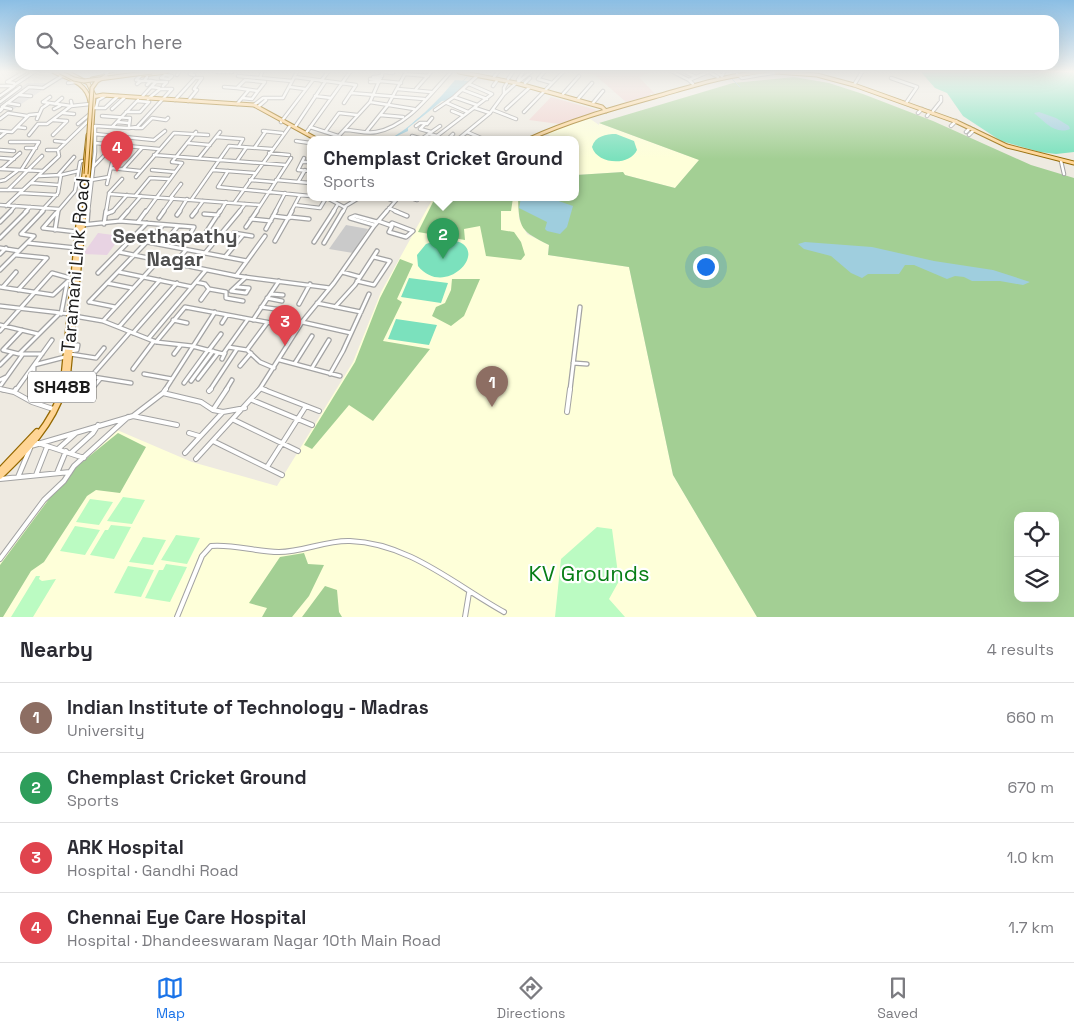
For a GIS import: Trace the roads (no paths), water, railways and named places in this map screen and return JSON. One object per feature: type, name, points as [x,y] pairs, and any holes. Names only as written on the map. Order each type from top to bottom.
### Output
[{"type":"main road","name":"Taramani Link Road","points":[[72,279],[82,225],[91,101]]},
{"type":"main road","points":[[77,186],[86,182],[89,173],[92,101]]},
{"type":"main road","name":"Taramani Link Road","points":[[89,173],[94,134],[95,108],[93,101]]},
{"type":"main road","points":[[199,101],[256,106],[281,122],[311,136]]},
{"type":"main road","points":[[581,101],[608,109],[638,101]]},
{"type":"main road","points":[[585,101],[608,109]]},
{"type":"main road","points":[[536,136],[555,127],[636,101]]},
{"type":"main road","points":[[903,101],[947,120],[957,121],[1016,152],[1074,162]]},
{"type":"main road","points":[[906,102],[957,121],[1013,147],[1074,162]]},
{"type":"main road","name":"Taramani Link Road","points":[[0,478],[31,446],[55,411],[66,374],[71,344],[72,279],[77,232],[86,182]]},
{"type":"main road","name":"Taramani Link Road","points":[[69,354],[72,315]]},
{"type":"main road","name":"Taramani Link Road","points":[[0,471],[25,446],[53,409],[66,374]]},
{"type":"street","points":[[9,101],[2,107],[12,108]]},
{"type":"street","points":[[45,101],[43,102],[72,106],[90,104]]},
{"type":"street","points":[[54,104],[58,101]]},
{"type":"street","points":[[71,101],[72,106]]},
{"type":"street","points":[[97,101],[95,108],[106,108],[113,101]]},
{"type":"street","points":[[112,109],[121,101]]},
{"type":"street","points":[[112,126],[137,101]]},
{"type":"street","points":[[127,113],[140,112],[149,102],[145,101]]},
{"type":"street","points":[[129,127],[137,127],[161,101]]},
{"type":"street","points":[[237,104],[240,101]]},
{"type":"street","points":[[256,106],[261,101]]},
{"type":"street","points":[[256,106],[265,101]]},
{"type":"street","points":[[281,122],[296,101]]},
{"type":"street","points":[[295,127],[312,101]]},
{"type":"street","points":[[306,133],[329,101]]},
{"type":"street","points":[[367,131],[390,101]]},
{"type":"street","points":[[345,130],[377,132],[391,127],[423,101]]},
{"type":"street","points":[[464,101],[478,106]]},
{"type":"street","points":[[432,118],[420,130],[437,136],[484,101]]},
{"type":"street","points":[[462,136],[490,113],[499,101]]},
{"type":"street","points":[[506,109],[515,101]]},
{"type":"street","points":[[524,112],[535,101]]},
{"type":"street","points":[[927,116],[933,113],[941,101]]},
{"type":"street","points":[[310,127],[338,136],[370,102],[414,109]]},
{"type":"street","points":[[435,110],[446,102],[468,112]]},
{"type":"street","points":[[6,103],[19,105]]},
{"type":"street","points":[[37,119],[42,108],[48,103]]},
{"type":"street","points":[[54,110],[60,105]]},
{"type":"street","points":[[29,135],[38,124],[46,124],[72,106]]},
{"type":"street","points":[[474,108],[490,113]]},
{"type":"street","points":[[918,113],[922,109]]},
{"type":"street","points":[[493,110],[516,119]]},
{"type":"street","points":[[452,111],[463,116]]},
{"type":"street","points":[[0,119],[8,113],[28,116],[39,114]]},
{"type":"street","points":[[62,113],[74,114]]},
{"type":"street","points":[[127,113],[134,114],[130,118],[131,123],[129,127]]},
{"type":"street","points":[[325,132],[339,113],[358,115]]},
{"type":"street","points":[[380,115],[403,118]]},
{"type":"street","points":[[0,131],[11,132],[28,116]]},
{"type":"street","points":[[102,116],[130,118]]},
{"type":"street","points":[[78,124],[90,117]]},
{"type":"street","points":[[47,150],[58,150],[90,117]]},
{"type":"street","points":[[936,119],[942,117]]},
{"type":"street","points":[[94,127],[142,128],[151,118],[166,120],[168,118]]},
{"type":"street","points":[[484,118],[491,121]]},
{"type":"street","points":[[53,120],[67,121],[53,136]]},
{"type":"street","points":[[951,126],[957,121]]},
{"type":"street","points":[[116,122],[128,123]]},
{"type":"street","points":[[416,126],[421,122],[427,124]]},
{"type":"street","points":[[235,202],[261,163],[290,126]]},
{"type":"street","points":[[426,136],[440,126]]},
{"type":"street","points":[[16,127],[25,128]]},
{"type":"street","points":[[966,132],[970,128]]},
{"type":"street","points":[[94,134],[154,140],[165,130]]},
{"type":"street","points":[[969,135],[974,130]]},
{"type":"street","points":[[0,137],[6,131]]},
{"type":"street","points":[[255,148],[265,131],[283,133]]},
{"type":"street","points":[[136,177],[175,132],[208,135]]},
{"type":"street","points":[[199,158],[220,132]]},
{"type":"street","points":[[467,132],[476,136]]},
{"type":"street","points":[[138,222],[182,163],[172,162],[195,133]]},
{"type":"street","points":[[412,136],[418,136]]},
{"type":"street","points":[[216,137],[243,139],[239,147]]},
{"type":"street","points":[[55,141],[67,142]]},
{"type":"street","points":[[296,141],[307,143]]},
{"type":"street","points":[[10,142],[39,142],[22,169]]},
{"type":"street","points":[[93,166],[95,152],[93,143],[159,149]]},
{"type":"street","points":[[187,143],[210,145]]},
{"type":"street","points":[[88,224],[86,182],[93,166],[114,145]]},
{"type":"street","points":[[107,184],[112,162],[128,146]]},
{"type":"street","points":[[192,199],[229,146],[272,148]]},
{"type":"street","points":[[122,169],[142,147]]},
{"type":"street","points":[[237,162],[247,147]]},
{"type":"street","points":[[26,148],[36,148]]},
{"type":"street","points":[[0,150],[14,151]]},
{"type":"street","points":[[6,206],[59,156],[58,150]]},
{"type":"street","points":[[95,152],[106,153]]},
{"type":"street","points":[[1,169],[20,153]]},
{"type":"street","points":[[246,227],[290,156],[269,153]]},
{"type":"street","points":[[154,155],[286,165]]},
{"type":"street","points":[[8,190],[42,156]]},
{"type":"street","points":[[0,158],[14,159]]},
{"type":"street","points":[[0,270],[34,236],[21,233],[57,195],[60,175],[74,158]]},
{"type":"street","points":[[307,161],[303,160],[298,170],[307,170]]},
{"type":"street","points":[[77,232],[43,228],[73,194],[77,186],[78,171],[82,161]]},
{"type":"street","points":[[1061,161],[1064,174]]},
{"type":"street","points":[[110,168],[140,171]]},
{"type":"street","points":[[1,169],[44,171]]},
{"type":"street","points":[[0,181],[18,170]]},
{"type":"street","points":[[152,170],[175,172]]},
{"type":"street","points":[[212,170],[254,173]]},
{"type":"street","points":[[39,176],[60,175],[78,171]]},
{"type":"street","points":[[228,171],[218,187],[307,196]]},
{"type":"street","points":[[298,182],[307,171]]},
{"type":"street","points":[[86,182],[109,177]]},
{"type":"street","points":[[136,195],[150,178],[170,179]]},
{"type":"street","points":[[104,224],[109,194],[122,179]]},
{"type":"street","points":[[250,180],[307,183]]},
{"type":"street","points":[[30,183],[59,185]]},
{"type":"street","points":[[159,218],[181,184]]},
{"type":"street","points":[[0,190],[57,195]]},
{"type":"street","points":[[109,194],[260,205]]},
{"type":"street","points":[[266,229],[285,194]]},
{"type":"street","points":[[106,214],[112,212],[127,195]]},
{"type":"street","points":[[275,241],[300,195]]},
{"type":"street","points":[[120,221],[141,196]]},
{"type":"street","points":[[177,215],[187,199]]},
{"type":"street","points":[[192,216],[204,200]]},
{"type":"street","points":[[295,205],[320,208],[325,201]]},
{"type":"street","points":[[332,201],[345,206]]},
{"type":"street","points":[[324,243],[345,206],[354,201]]},
{"type":"street","points":[[196,459],[252,400],[280,360],[302,322],[330,288],[376,223],[394,201]]},
{"type":"street","points":[[201,240],[226,202]]},
{"type":"street","points":[[205,253],[245,204]]},
{"type":"street","points":[[314,242],[338,204]]},
{"type":"street","points":[[0,205],[45,208],[58,211]]},
{"type":"street","points":[[0,222],[16,206]]},
{"type":"street","points":[[0,238],[30,207]]},
{"type":"street","points":[[389,208],[407,216]]},
{"type":"street","points":[[55,230],[58,211]]},
{"type":"street","points":[[204,214],[218,215]]},
{"type":"street","points":[[273,216],[309,219]]},
{"type":"street","points":[[376,223],[355,216],[350,218],[376,223],[388,225],[392,223],[413,231],[407,238],[389,232],[392,227],[388,225]]},
{"type":"street","points":[[251,219],[271,221]]},
{"type":"street","points":[[82,225],[120,221],[195,227],[188,238],[215,242]]},
{"type":"street","points":[[98,274],[147,223]]},
{"type":"street","points":[[115,308],[89,302],[163,224]]},
{"type":"street","points":[[170,238],[178,226]]},
{"type":"street","points":[[396,234],[403,227]]},
{"type":"street","points":[[234,233],[252,236]]},
{"type":"street","points":[[225,257],[242,235]]},
{"type":"street","points":[[236,276],[265,236]]},
{"type":"street","points":[[146,242],[246,261]]},
{"type":"street","points":[[27,243],[76,248]]},
{"type":"street","points":[[0,248],[20,251]]},
{"type":"street","points":[[0,254],[6,248]]},
{"type":"street","points":[[175,263],[187,249]]},
{"type":"street","points":[[334,307],[358,279],[377,251]]},
{"type":"street","points":[[119,252],[236,276],[330,288]]},
{"type":"street","points":[[16,255],[47,258],[18,290]]},
{"type":"street","points":[[342,272],[374,285],[390,261],[374,257]]},
{"type":"street","points":[[103,321],[159,260]]},
{"type":"street","points":[[133,369],[206,270]]},
{"type":"street","points":[[1,288],[16,272]]},
{"type":"street","points":[[119,272],[192,287]]},
{"type":"street","points":[[0,331],[52,274],[72,279]]},
{"type":"street","points":[[237,287],[249,288],[246,294],[231,292],[246,277]]},
{"type":"street","points":[[1,288],[53,295],[72,279]]},
{"type":"street","points":[[53,409],[32,402],[1,387],[21,354],[60,314],[72,279]]},
{"type":"street","points":[[119,327],[161,280]]},
{"type":"street","points":[[253,320],[279,281]]},
{"type":"street","points":[[196,282],[204,284],[209,289],[227,293],[226,298],[243,301]]},
{"type":"street","points":[[107,283],[132,288]]},
{"type":"street","points":[[82,388],[131,332],[177,284]]},
{"type":"street","points":[[299,304],[310,284]]},
{"type":"street","points":[[201,300],[209,289]]},
{"type":"street","points":[[270,294],[283,295]]},
{"type":"street","points":[[330,374],[343,351],[369,294]]},
{"type":"street","points":[[267,298],[282,301]]},
{"type":"street","points":[[316,303],[361,312]]},
{"type":"street","points":[[0,306],[103,321],[153,341],[192,346],[224,353]]},
{"type":"street","points":[[153,341],[184,307],[298,328]]},
{"type":"street","points":[[261,307],[290,312]]},
{"type":"street","points":[[566,412],[580,307]]},
{"type":"street","points":[[0,559],[44,500],[70,472],[131,416],[163,394],[215,312]]},
{"type":"street","points":[[222,323],[227,315]]},
{"type":"street","points":[[222,359],[226,354],[224,353],[248,319]]},
{"type":"street","points":[[173,320],[187,323]]},
{"type":"street","points":[[302,322],[351,333]]},
{"type":"street","points":[[240,366],[267,323]]},
{"type":"street","points":[[0,325],[39,334]]},
{"type":"street","points":[[22,330],[3,350],[21,354],[42,354]]},
{"type":"street","points":[[198,378],[221,334]]},
{"type":"street","points":[[295,363],[312,336]]},
{"type":"street","points":[[14,392],[52,340]]},
{"type":"street","points":[[312,368],[329,340]]},
{"type":"street","points":[[71,344],[78,345],[77,352]]},
{"type":"street","points":[[174,354],[180,345]]},
{"type":"street","points":[[228,347],[249,352],[260,362],[274,368]]},
{"type":"street","points":[[34,365],[77,352],[97,358],[104,348]]},
{"type":"street","points":[[209,391],[237,349]]},
{"type":"street","points":[[191,381],[212,351]]},
{"type":"street","points":[[184,383],[212,351]]},
{"type":"street","points":[[0,365],[13,352]]},
{"type":"street","points":[[280,360],[340,376]]},
{"type":"street","points":[[573,363],[587,364]]},
{"type":"street","points":[[32,402],[34,365]]},
{"type":"street","points":[[66,374],[131,383]]},
{"type":"street","points":[[144,374],[172,379]]},
{"type":"street","points":[[0,380],[6,377]]},
{"type":"street","points":[[86,395],[100,378]]},
{"type":"street","points":[[213,410],[232,380]]},
{"type":"street","points":[[261,388],[319,411]]},
{"type":"street","points":[[163,394],[201,402],[213,410],[223,412],[245,408]]},
{"type":"street","points":[[221,396],[228,397]]},
{"type":"street","points":[[252,400],[312,425]]},
{"type":"street","points":[[267,467],[306,406]]},
{"type":"street","points":[[184,453],[198,436],[223,412]]},
{"type":"street","points":[[18,477],[31,446],[38,443],[131,416],[177,425]]},
{"type":"street","points":[[234,420],[298,451]]},
{"type":"street","points":[[71,453],[93,434],[98,426]]},
{"type":"street","points":[[58,449],[79,431]]},
{"type":"street","points":[[189,433],[198,436]]},
{"type":"street","points":[[213,441],[282,475]]},
{"type":"street","points":[[38,443],[84,458]]},
{"type":"street","points":[[36,475],[47,447]]},
{"type":"street","points":[[57,473],[66,451]]},
{"type":"street","points":[[0,478],[70,472]]},
{"type":"street","points":[[177,617],[202,556],[211,546],[218,544],[278,552],[294,551],[346,541],[384,546],[425,564],[469,593],[504,612]]},
{"type":"street","points":[[465,617],[469,593]]},
{"type":"water","points":[[436,101],[443,101],[408,128],[408,131],[395,136],[406,128]]},
{"type":"water","points":[[1039,112],[1056,118],[1069,126],[1070,129],[1060,130],[1050,127],[1034,113]]},
{"type":"water","points":[[520,201],[559,201],[573,206],[567,227],[560,234],[547,231],[545,229],[547,222],[519,208]]},
{"type":"water","points":[[805,242],[872,247],[934,261],[993,270],[1030,282],[1023,285],[1000,281],[972,281],[964,277],[955,276],[947,279],[914,265],[905,265],[899,274],[868,274],[862,278],[851,273],[831,256],[804,249],[798,244]]},
{"type":"waterway","points":[[413,123],[425,113]]},
{"type":"place","name":"Chennai Eye Care Hospital","points":[[117,172]]},
{"type":"place","name":"Chemplast Cricket Ground","points":[[443,259]]},
{"type":"place","name":"ARK Hospital","points":[[285,346]]},
{"type":"place","name":"Indian Institute of Technology - Madras","points":[[492,407]]},
{"type":"district","name":"Seethapathy Nagar","points":[[175,248]]},
{"type":"park label","name":"KV Grounds","points":[[589,573]]}]
